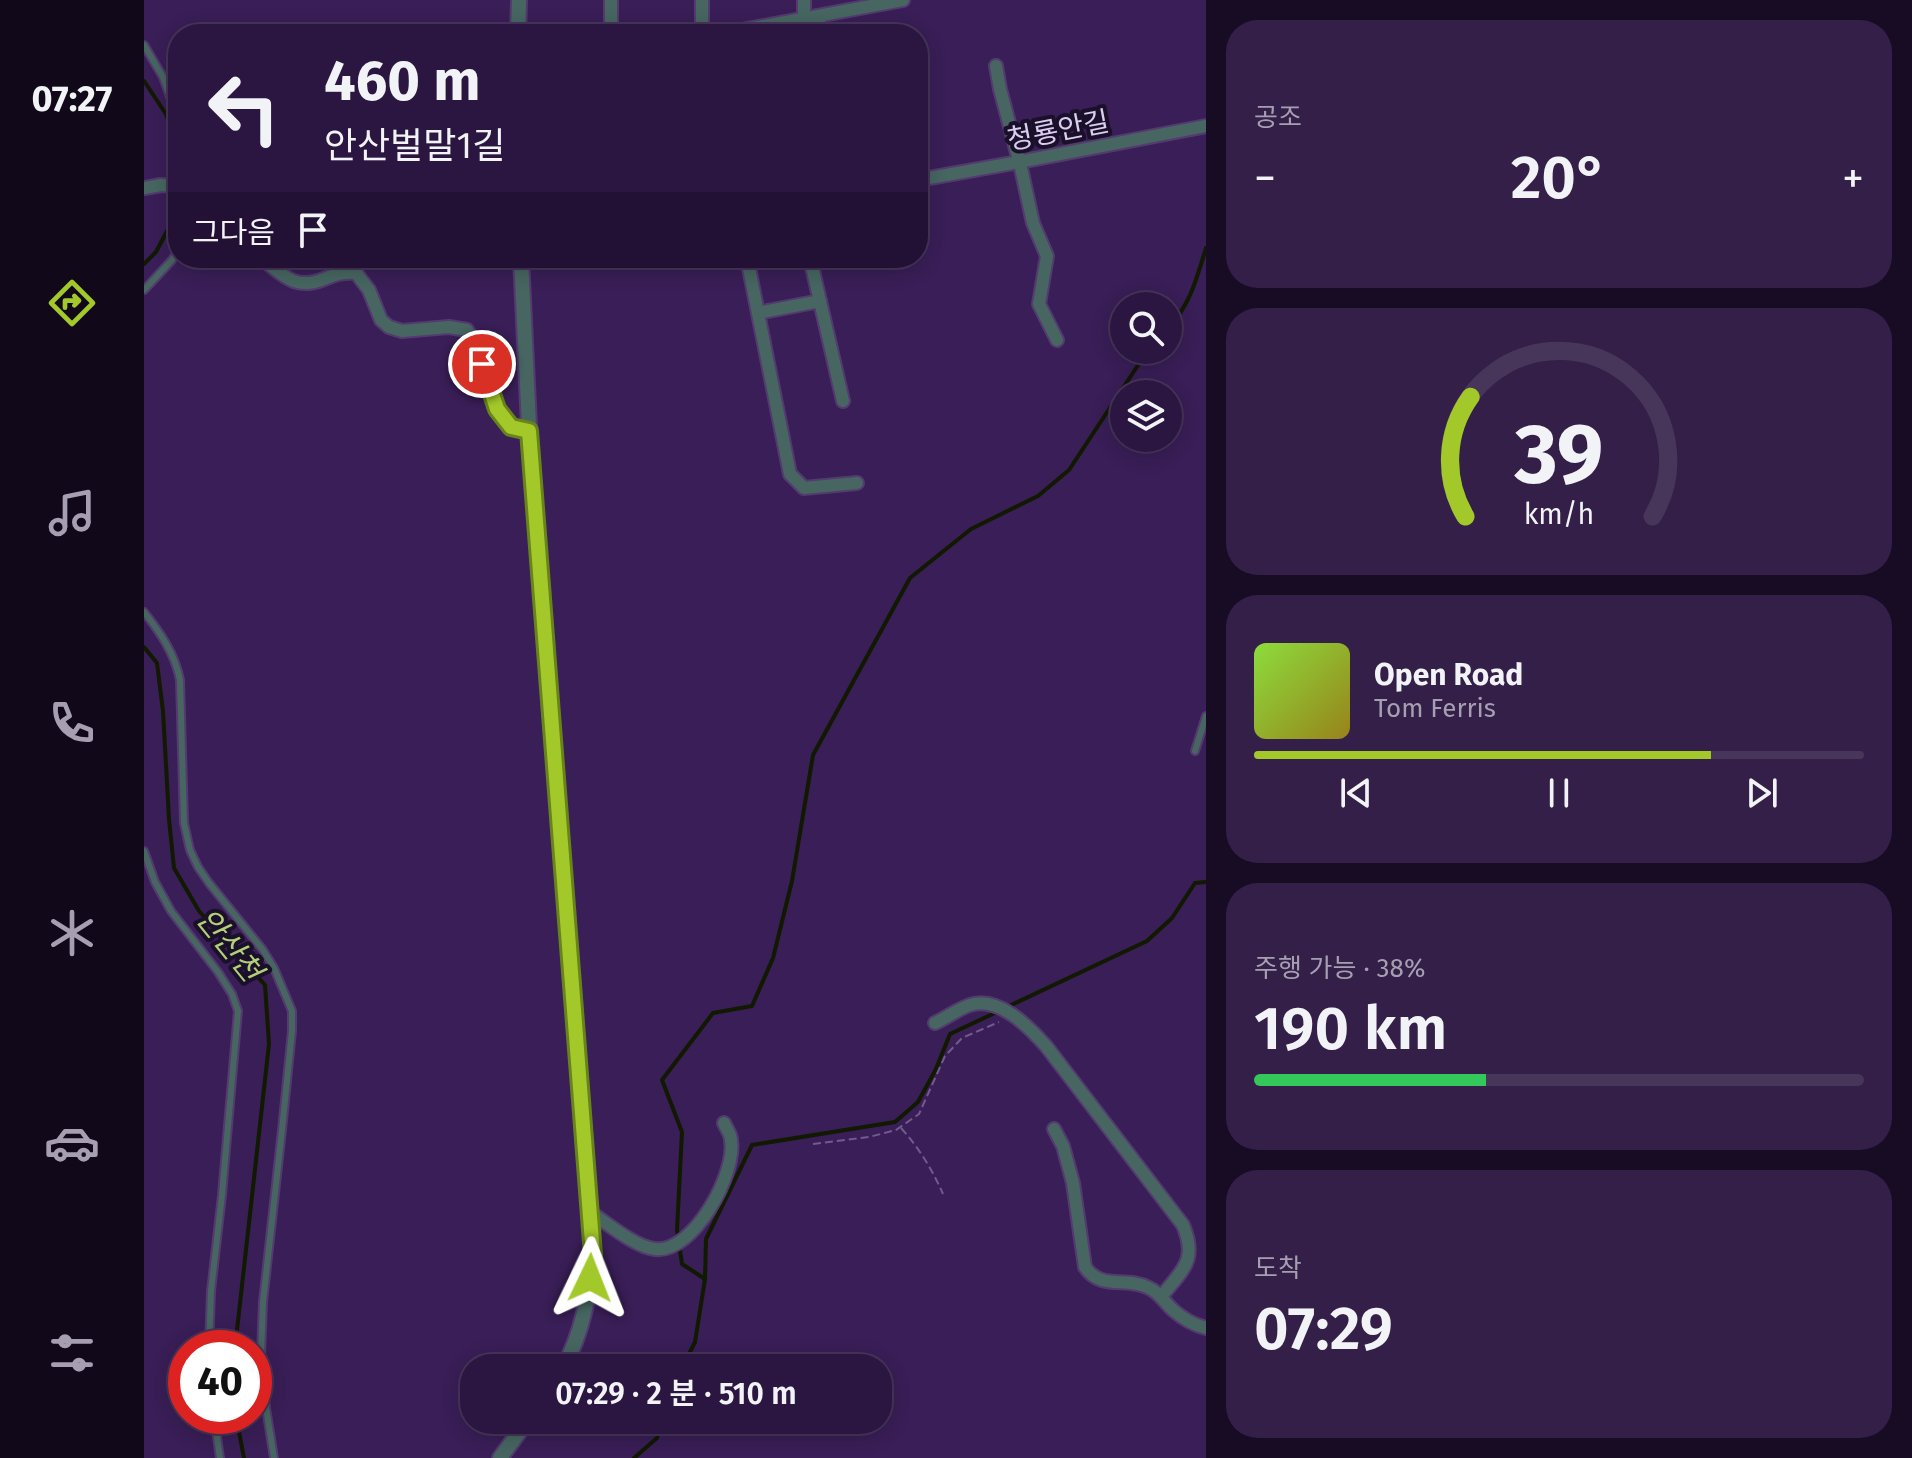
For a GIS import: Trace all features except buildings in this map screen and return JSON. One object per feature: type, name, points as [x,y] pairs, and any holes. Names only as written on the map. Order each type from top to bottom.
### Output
[{"type":"street","points":[[518,24],[519,0]]},
{"type":"street","points":[[611,0],[611,24]]},
{"type":"street","points":[[702,0],[702,24]]},
{"type":"street","points":[[804,0],[804,19]]},
{"type":"street","points":[[776,24],[903,0]]},
{"type":"street","points":[[818,16],[820,24]]},
{"type":"street","points":[[996,66],[1033,223],[1047,256],[1039,304],[1057,340]]},
{"type":"street","name":"청룡안길","points":[[928,178],[1206,126]]},
{"type":"street","points":[[144,188],[168,185]]},
{"type":"street","points":[[275,268],[296,283],[307,284],[343,272],[356,273],[369,290],[381,320],[389,327],[402,331],[449,327],[467,330],[497,409],[511,427],[529,431]]},
{"type":"street","points":[[521,268],[529,431],[593,1255],[588,1300],[571,1354]]},
{"type":"street","points":[[749,268],[790,474],[804,488],[857,483]]},
{"type":"street","points":[[812,268],[843,401]]},
{"type":"street","points":[[758,313],[820,301]]},
{"type":"street","points":[[935,1023],[972,1004],[993,1005],[1030,1028],[1046,1046],[1183,1225],[1188,1236],[1188,1262],[1161,1297]]},
{"type":"street","points":[[590,1212],[636,1243],[654,1249],[677,1244],[699,1223],[719,1192],[729,1167],[731,1140],[724,1123]]},
{"type":"street","points":[[1054,1129],[1063,1146],[1073,1183],[1085,1267],[1091,1276],[1103,1282],[1135,1282],[1153,1289],[1173,1310],[1195,1326],[1206,1328]]},
{"type":"street","points":[[500,1458],[518,1434]]},
{"type":"lane","points":[[144,45],[168,91]]},
{"type":"lane","points":[[144,290],[168,264]]},
{"type":"lane","points":[[144,612],[164,639],[177,665],[180,680],[184,823],[190,850],[209,883],[263,950],[292,1011],[263,1302],[261,1356],[274,1458]]},
{"type":"lane","points":[[1195,751],[1206,716]]},
{"type":"lane","points":[[144,851],[155,882],[171,911],[218,972],[232,994],[238,1011],[210,1330]]},
{"type":"lane","points":[[217,1434],[220,1458]]},
{"type":"path","points":[[813,1144],[869,1137],[901,1127],[919,1114],[945,1056],[962,1038],[1013,1015]]},
{"type":"path","points":[[901,1127],[920,1150],[943,1194]]},
{"type":"waterway","name":"안산천","points":[[144,81],[168,119]]},
{"type":"waterway","name":"안산천","points":[[144,264],[156,252],[168,229]]},
{"type":"waterway","points":[[1182,309],[1206,248]]},
{"type":"waterway","points":[[705,1279],[682,1264],[677,1230],[682,1132],[662,1080],[713,1013],[752,1006],[773,958],[792,881],[813,755],[910,578],[971,529],[1038,496],[1069,470],[1139,364]]},
{"type":"waterway","name":"안산천","points":[[144,647],[157,663],[174,868],[199,911],[265,985],[269,1044],[237,1330]]},
{"type":"waterway","points":[[1007,1007],[1147,941],[1172,918],[1195,883],[1206,882]]},
{"type":"waterway","points":[[689,1354],[695,1342],[705,1279],[706,1239],[752,1145],[895,1122],[918,1102],[950,1034],[999,1011]]},
{"type":"waterway","name":"안산천","points":[[239,1434],[244,1458]]},
{"type":"waterway","points":[[634,1458],[658,1434]]},
{"type":"route","points":[[482,364],[497,409],[511,427],[529,431],[593,1255],[590,1278]]}]
